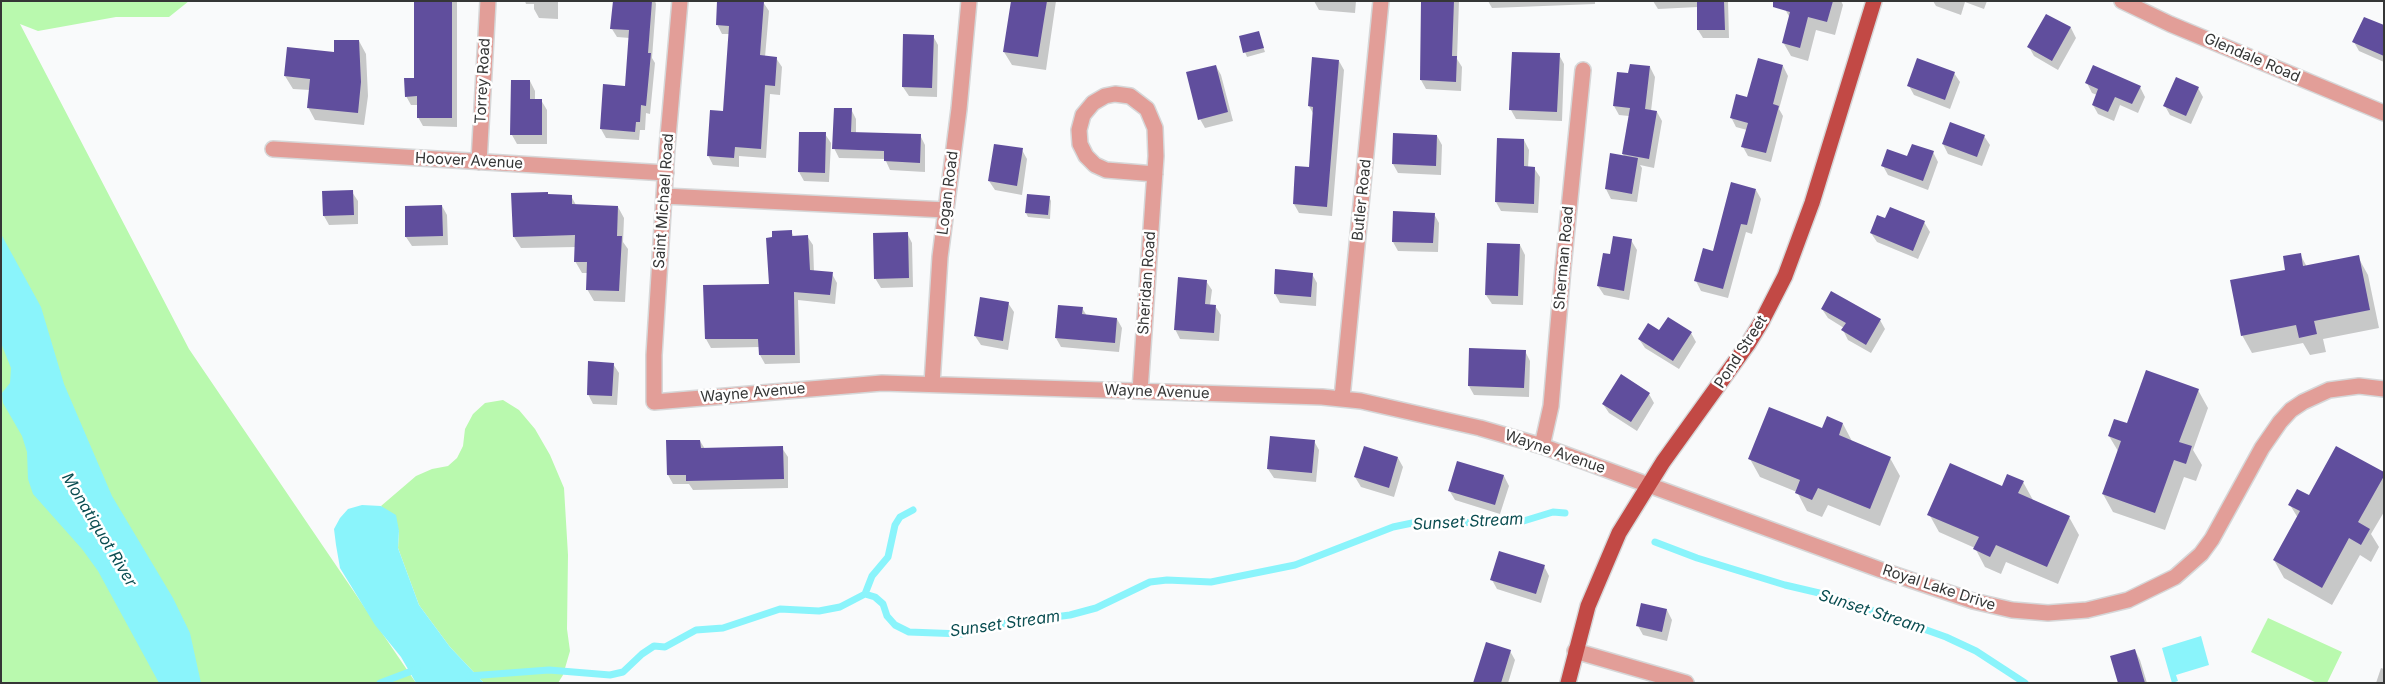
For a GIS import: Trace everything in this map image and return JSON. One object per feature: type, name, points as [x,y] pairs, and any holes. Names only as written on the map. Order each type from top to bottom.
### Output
[{"type":"main road","name":"Pond Street","points":[[1568,683],[1588,606],[1619,533],[1648,484],[1748,344],[1774,298],[1804,229],[1874,1]]},
{"type":"street","name":"Torrey Road","points":[[479,162],[488,1]]},
{"type":"street","name":"Saint Michael Road","points":[[654,402],[654,355],[664,196],[680,1]]},
{"type":"street","name":"Logan Road","points":[[932,384],[938,284],[969,1]]},
{"type":"street","name":"Butler Road","points":[[1342,398],[1381,1]]},
{"type":"street","name":"Glendale Road","points":[[2122,1],[2152,8],[2384,113]]},
{"type":"street","name":"Sherman Road","points":[[1542,446],[1551,406],[1583,70]]},
{"type":"street","name":"Sheridan Road","points":[[1140,392],[1155,174],[1155,128],[1148,109],[1136,99],[1122,94],[1106,96],[1092,103],[1083,115],[1079,130],[1080,144],[1086,156],[1095,165],[1106,170],[1155,174]]},
{"type":"street","name":"Hoover Avenue","points":[[273,150],[666,173]]},
{"type":"street","points":[[664,196],[946,210]]},
{"type":"street","name":"Wayne Avenue","points":[[654,402],[857,384],[932,384],[1342,398],[1380,404],[1471,426],[1542,446],[1648,484]]},
{"type":"street","name":"Royal Lake Drive","points":[[1648,484],[1973,601],[2030,612],[2087,610],[2144,594],[2175,577],[2189,566],[2212,539],[2262,448],[2291,410],[2329,390],[2359,386],[2384,389]]},
{"type":"street","points":[[1575,651],[1686,683]]},
{"type":"green space","points":[[1,1],[189,1],[169,17],[116,17],[38,31],[20,24],[189,349],[416,683],[1,683]]},
{"type":"green space","points":[[503,400],[519,410],[535,429],[550,455],[564,488],[568,555],[567,629],[570,651],[563,675],[558,683],[484,683],[450,647],[419,605],[398,548],[399,531],[381,506],[416,476],[432,469],[448,466],[457,458],[463,446],[465,429],[473,414],[485,403]]},
{"type":"green space","points":[[2268,618],[2342,652],[2327,683],[2317,683],[2251,652]]},
{"type":"water","name":"Monatiquot River","points":[[1,234],[41,307],[64,384],[112,496],[173,598],[190,633],[201,683],[159,683],[98,571],[82,549],[33,494],[28,479],[27,452],[22,436],[3,403],[2,393],[10,383],[11,368],[1,343]]},
{"type":"water","points":[[362,505],[381,506],[396,515],[399,531],[398,548],[419,605],[450,647],[484,683],[416,683],[401,657],[375,625],[340,568],[334,529],[348,509]]},
{"type":"water","points":[[2201,636],[2209,665],[2176,675],[2178,681],[2172,683],[2162,648]]},
{"type":"building","points":[[414,1],[452,1],[452,118],[417,118],[417,96],[405,97],[404,78],[414,78]]},
{"type":"building","points":[[613,1],[652,1],[648,53],[651,53],[646,106],[641,105],[640,122],[636,122],[635,132],[600,129],[603,84],[625,86],[629,30],[610,29]]},
{"type":"building","points":[[717,1],[764,1],[760,55],[777,57],[775,86],[765,85],[761,149],[735,147],[734,158],[707,156],[710,110],[723,111],[729,26],[716,25]]},
{"type":"building","points":[[1011,1],[1047,1],[1038,57],[1003,52]]},
{"type":"building","points":[[1421,1],[1454,1],[1452,56],[1457,56],[1456,82],[1420,80]]},
{"type":"building","points":[[1697,1],[1724,1],[1725,30],[1697,30]]},
{"type":"building","points":[[1773,1],[1833,1],[1827,22],[1808,17],[1800,48],[1782,43],[1790,12],[1773,7]]},
{"type":"building","points":[[2046,14],[2071,27],[2052,61],[2027,47]]},
{"type":"building","points":[[2364,17],[2384,25],[2384,56],[2352,42]]},
{"type":"building","points":[[1259,31],[1264,48],[1243,53],[1239,36]]},
{"type":"building","points":[[903,34],[934,35],[932,88],[902,87]]},
{"type":"building","points":[[334,40],[359,40],[361,82],[358,113],[307,108],[310,79],[284,76],[287,47],[334,52]]},
{"type":"building","points":[[1512,52],[1560,53],[1557,112],[1509,110]]},
{"type":"building","points":[[1312,57],[1339,60],[1327,207],[1293,204],[1295,166],[1309,167],[1313,107],[1308,106]]},
{"type":"building","points":[[1758,58],[1783,65],[1773,104],[1779,106],[1766,153],[1741,147],[1748,123],[1730,118],[1736,94],[1747,97]]},
{"type":"building","points":[[1917,58],[1955,72],[1945,100],[1907,86]]},
{"type":"building","points":[[1630,64],[1650,66],[1645,109],[1657,111],[1649,159],[1622,154],[1630,108],[1613,106],[1617,72],[1628,73]]},
{"type":"building","points":[[1216,65],[1228,112],[1198,120],[1186,72]]},
{"type":"building","points":[[2093,65],[2141,86],[2132,104],[2115,97],[2108,112],[2092,105],[2098,89],[2085,83]]},
{"type":"building","points":[[2176,77],[2199,87],[2186,116],[2163,106]]},
{"type":"building","points":[[511,80],[530,80],[530,99],[542,99],[542,135],[510,135]]},
{"type":"building","points":[[834,108],[852,108],[851,132],[921,134],[920,163],[884,161],[884,151],[832,149]]},
{"type":"building","points":[[1950,122],[1985,135],[1977,157],[1942,144]]},
{"type":"building","points":[[799,132],[826,132],[825,173],[798,172]]},
{"type":"building","points":[[1393,133],[1437,135],[1436,166],[1392,164]]},
{"type":"building","points":[[1497,138],[1524,139],[1524,166],[1535,167],[1534,204],[1495,202]]},
{"type":"building","points":[[994,144],[1023,148],[1017,186],[988,181]]},
{"type":"building","points":[[1912,144],[1934,151],[1923,181],[1881,166],[1887,149],[1907,156]]},
{"type":"building","points":[[1610,153],[1638,158],[1632,194],[1605,189]]},
{"type":"building","points":[[1731,182],[1756,189],[1747,225],[1741,224],[1723,289],[1694,281],[1703,248],[1713,251]]},
{"type":"building","points":[[353,190],[354,215],[323,216],[322,191]]},
{"type":"building","points":[[548,192],[548,194],[572,195],[572,204],[618,206],[617,236],[622,236],[619,291],[586,290],[587,262],[574,262],[575,235],[513,237],[511,193]]},
{"type":"building","points":[[1027,194],[1050,196],[1048,215],[1025,213]]},
{"type":"building","points":[[442,205],[443,236],[405,237],[405,206]]},
{"type":"building","points":[[1890,207],[1925,221],[1913,251],[1870,233],[1877,215],[1885,218]]},
{"type":"building","points":[[1393,211],[1435,213],[1433,243],[1392,242]]},
{"type":"building","points":[[792,230],[792,236],[808,235],[810,270],[833,272],[830,295],[794,292],[795,355],[759,355],[758,339],[705,339],[703,285],[769,284],[766,238],[772,237],[772,231]]},
{"type":"building","points":[[908,232],[909,278],[874,279],[873,233]]},
{"type":"building","points":[[1613,236],[1632,239],[1624,291],[1597,286],[1603,253],[1610,254]]},
{"type":"building","points":[[1487,243],[1520,244],[1518,296],[1485,295]]},
{"type":"building","points":[[2301,253],[2303,266],[2359,255],[2370,310],[2314,321],[2317,334],[2299,338],[2296,325],[2241,336],[2230,280],[2285,270],[2283,256]]},
{"type":"building","points":[[1275,269],[1313,273],[1311,297],[1274,294]]},
{"type":"building","points":[[1178,277],[1207,280],[1205,304],[1216,305],[1214,333],[1174,330]]},
{"type":"building","points":[[1831,291],[1881,319],[1866,345],[1841,330],[1846,323],[1821,309]]},
{"type":"building","points":[[980,297],[1009,302],[1003,341],[974,336]]},
{"type":"building","points":[[1058,305],[1083,307],[1082,314],[1117,318],[1115,343],[1055,338]]},
{"type":"building","points":[[1668,317],[1692,332],[1673,361],[1638,339],[1648,323],[1659,330]]},
{"type":"building","points":[[1469,348],[1526,350],[1524,388],[1468,386]]},
{"type":"building","points":[[588,361],[614,363],[612,396],[587,395]]},
{"type":"building","points":[[2146,370],[2199,389],[2179,442],[2192,446],[2186,464],[2174,460],[2155,513],[2102,494],[2121,441],[2108,436],[2114,419],[2127,423]]},
{"type":"building","points":[[1621,374],[1650,393],[1631,422],[1602,404]]},
{"type":"building","points":[[1769,407],[1822,428],[1827,416],[1843,423],[1839,435],[1891,457],[1870,509],[1818,488],[1812,500],[1795,493],[1800,480],[1748,459]]},
{"type":"building","points":[[1270,436],[1315,440],[1312,473],[1267,469]]},
{"type":"building","points":[[666,440],[700,440],[701,448],[783,446],[784,479],[686,481],[686,475],[667,475]]},
{"type":"building","points":[[1364,446],[1398,457],[1389,488],[1354,477]]},
{"type":"building","points":[[2336,446],[2384,472],[2384,476],[2358,522],[2370,529],[2361,545],[2349,538],[2322,588],[2273,560],[2300,511],[2288,505],[2297,489],[2309,495]]},
{"type":"building","points":[[1457,461],[1504,475],[1495,505],[1448,491]]},
{"type":"building","points":[[1950,463],[2002,486],[2007,474],[2024,481],[2018,493],[2070,516],[2047,567],[1996,545],[1990,557],[1973,549],[1979,537],[1927,515]]},
{"type":"building","points":[[1499,551],[1545,565],[1536,594],[1490,580]]},
{"type":"building","points":[[1641,603],[1667,609],[1662,632],[1636,626]]},
{"type":"building","points":[[1486,642],[1511,650],[1501,683],[1473,683]]},
{"type":"building","points":[[2135,649],[2145,683],[2118,683],[2110,656]]},
{"type":"waterway","points":[[865,594],[872,576],[888,557],[895,525],[900,517],[913,510]]},
{"type":"waterway","name":"Sunset Stream","points":[[469,676],[549,670],[610,675],[623,672],[642,654],[654,646],[665,647],[696,630],[723,628],[780,609],[819,611],[840,607],[865,594],[875,597],[883,604],[887,616],[895,625],[909,632],[962,634],[992,625],[1070,615],[1096,608],[1150,582],[1167,580],[1211,582],[1295,565],[1393,527],[1417,522],[1517,523],[1553,512],[1565,513]]},
{"type":"waterway","name":"Sunset Stream","points":[[1655,542],[1697,558],[1785,585],[1832,596],[1946,637],[1976,651],[2025,683]]},
{"type":"waterway","name":"Sunset Stream","points":[[380,683],[417,669]]}]
